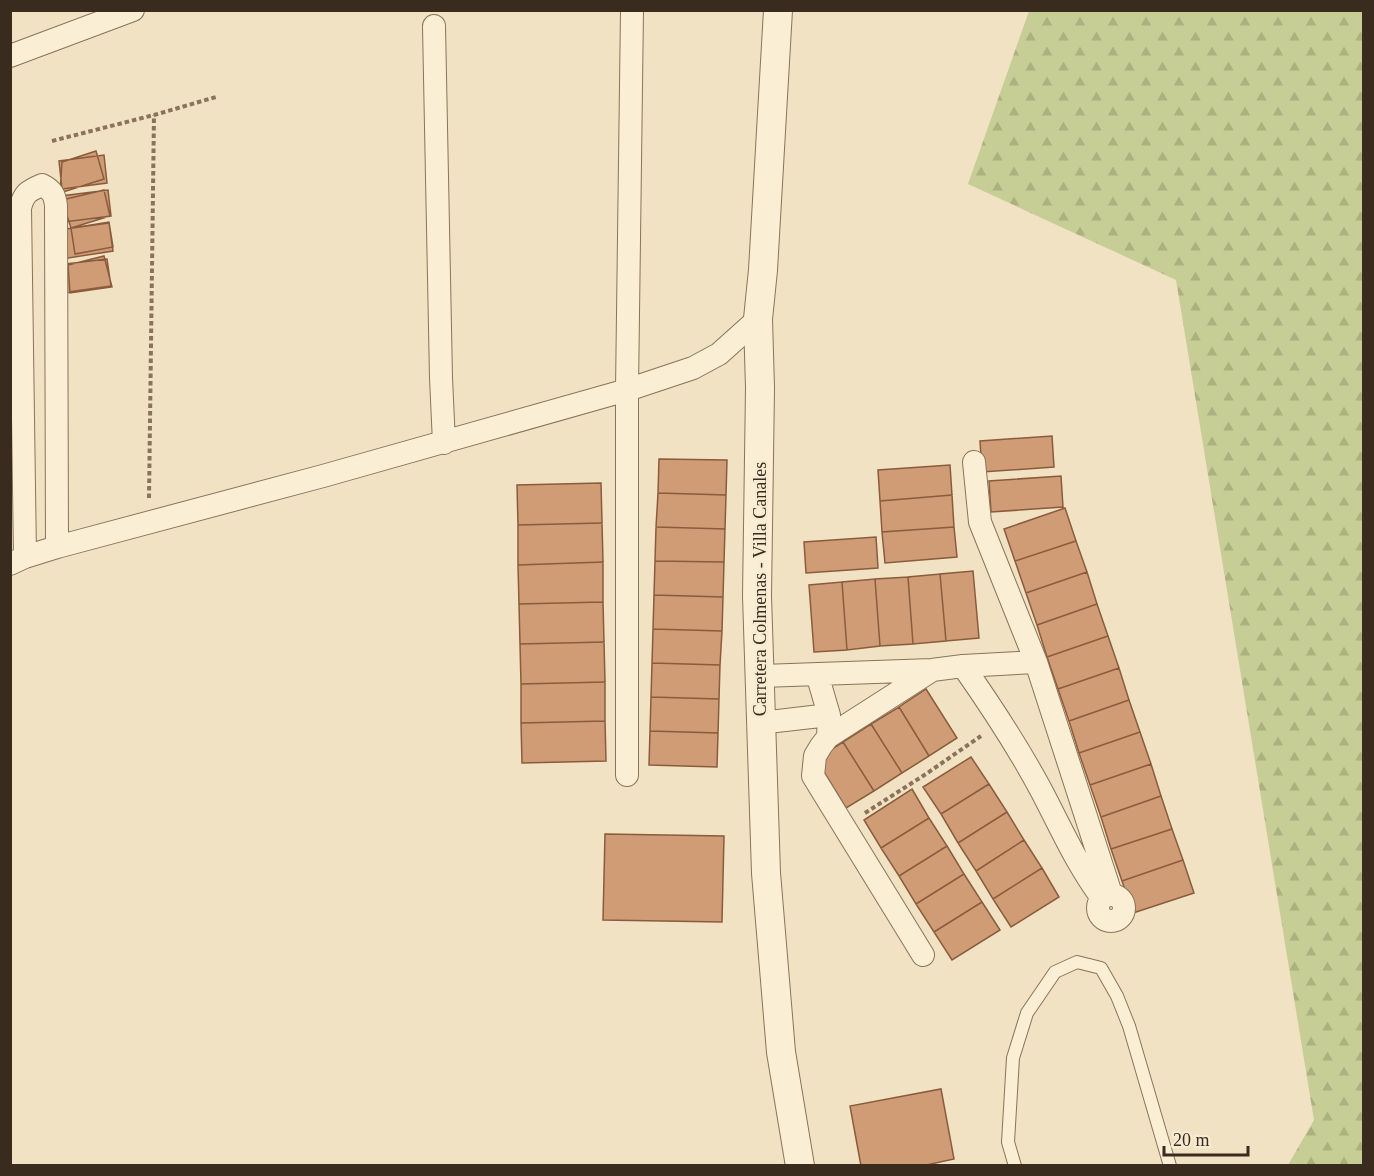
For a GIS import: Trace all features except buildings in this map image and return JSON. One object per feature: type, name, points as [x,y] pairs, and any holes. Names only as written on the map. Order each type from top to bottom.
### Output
[{"type":"street","points":[[10,56],[133,10]]},
{"type":"street","points":[[627,775],[627,390],[632,10]]},
{"type":"street","name":"Carretera Colmenas - Villa Canales","points":[[778,10],[763,270],[758,319],[760,398],[757,596],[766,873],[781,1052],[800,1166]]},
{"type":"street","points":[[434,26],[440,354],[444,443]]},
{"type":"street","points":[[57,547],[56,206],[50,189],[42,185],[23,196],[20,208],[18,560],[57,547],[444,443],[627,390],[693,368],[719,354],[758,319]]},
{"type":"street","points":[[963,666],[1002,722],[1087,878],[1106,896],[1036,662],[981,522],[974,462]]},
{"type":"street","points":[[760,676],[932,670],[1036,662]]},
{"type":"street","points":[[760,723],[829,726],[932,670]]},
{"type":"street","points":[[817,674],[829,726],[815,756],[813,776],[923,955]]},
{"type":"lane","points":[[1015,1166],[1008,1142],[1013,1058],[1027,1013],[1055,972],[1077,962],[1101,968],[1118,996],[1170,1166]]},
{"type":"path","points":[[52,141],[216,97]]},
{"type":"path","points":[[149,522],[154,115]]},
{"type":"path","points":[[844,827],[1002,722]]},
{"type":"green space","points":[[1029,11],[1363,11],[1363,1165],[1288,1165],[1314,1120],[1176,280],[968,184]]}]
